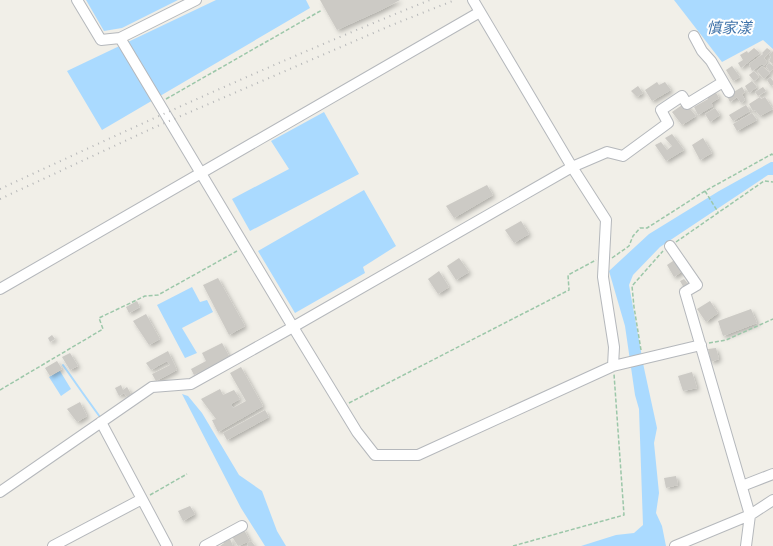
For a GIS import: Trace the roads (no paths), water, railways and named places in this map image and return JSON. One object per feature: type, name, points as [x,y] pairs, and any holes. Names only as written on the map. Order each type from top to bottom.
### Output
[{"type":"street","points":[[77,0],[101,40],[120,38],[196,0]]},
{"type":"street","points":[[473,0],[572,168],[606,220],[603,277],[614,347],[613,366]]},
{"type":"street","points":[[0,289],[480,12]]},
{"type":"street","points":[[694,36],[729,92]]},
{"type":"street","points":[[120,38],[356,432],[375,455],[418,455],[613,366],[701,345]]},
{"type":"street","points":[[0,492],[152,387],[191,384],[572,168],[607,152],[623,156],[668,122],[661,110],[682,96],[688,104],[723,82]]},
{"type":"street","points":[[670,246],[697,285],[685,292],[750,515],[746,546]]},
{"type":"street","points":[[101,422],[167,546]]},
{"type":"street","points":[[742,486],[773,474]]},
{"type":"street","points":[[53,546],[142,499]]},
{"type":"street","points":[[675,546],[750,515],[773,500]]},
{"type":"street","points":[[205,546],[242,526]]},
{"type":"water","points":[[86,0],[178,0],[122,28],[104,31]]},
{"type":"water","points":[[216,0],[306,0],[310,8],[102,130],[67,71]]},
{"type":"water","name":"慎家漾","points":[[674,0],[773,0],[773,49],[763,40],[722,62]]},
{"type":"water","points":[[324,112],[359,174],[250,231],[232,199],[289,169],[271,141]]},
{"type":"water","points":[[773,162],[773,175],[768,175],[660,247],[633,275],[629,285],[644,368],[657,428],[654,443],[659,493],[656,513],[662,526],[666,546],[581,546],[616,535],[634,533],[643,525],[639,409],[635,395],[625,326],[609,271],[649,234],[719,191]]},
{"type":"water","points":[[364,190],[396,246],[363,267],[365,273],[295,313],[258,251]]},
{"type":"water","points":[[192,287],[200,302],[207,300],[213,312],[182,328],[197,353],[185,358],[157,305]]},
{"type":"water","points":[[60,371],[71,389],[61,396],[49,377]]},
{"type":"water","points":[[182,394],[188,396],[202,413],[239,475],[262,491],[277,531],[286,546],[265,546],[241,508]]},
{"type":"waterway","points":[[63,365],[100,417]]},
{"type":"railway","points":[[0,189],[214,92],[430,0]]},
{"type":"railway","points":[[0,199],[153,128],[392,25],[455,0]]}]
